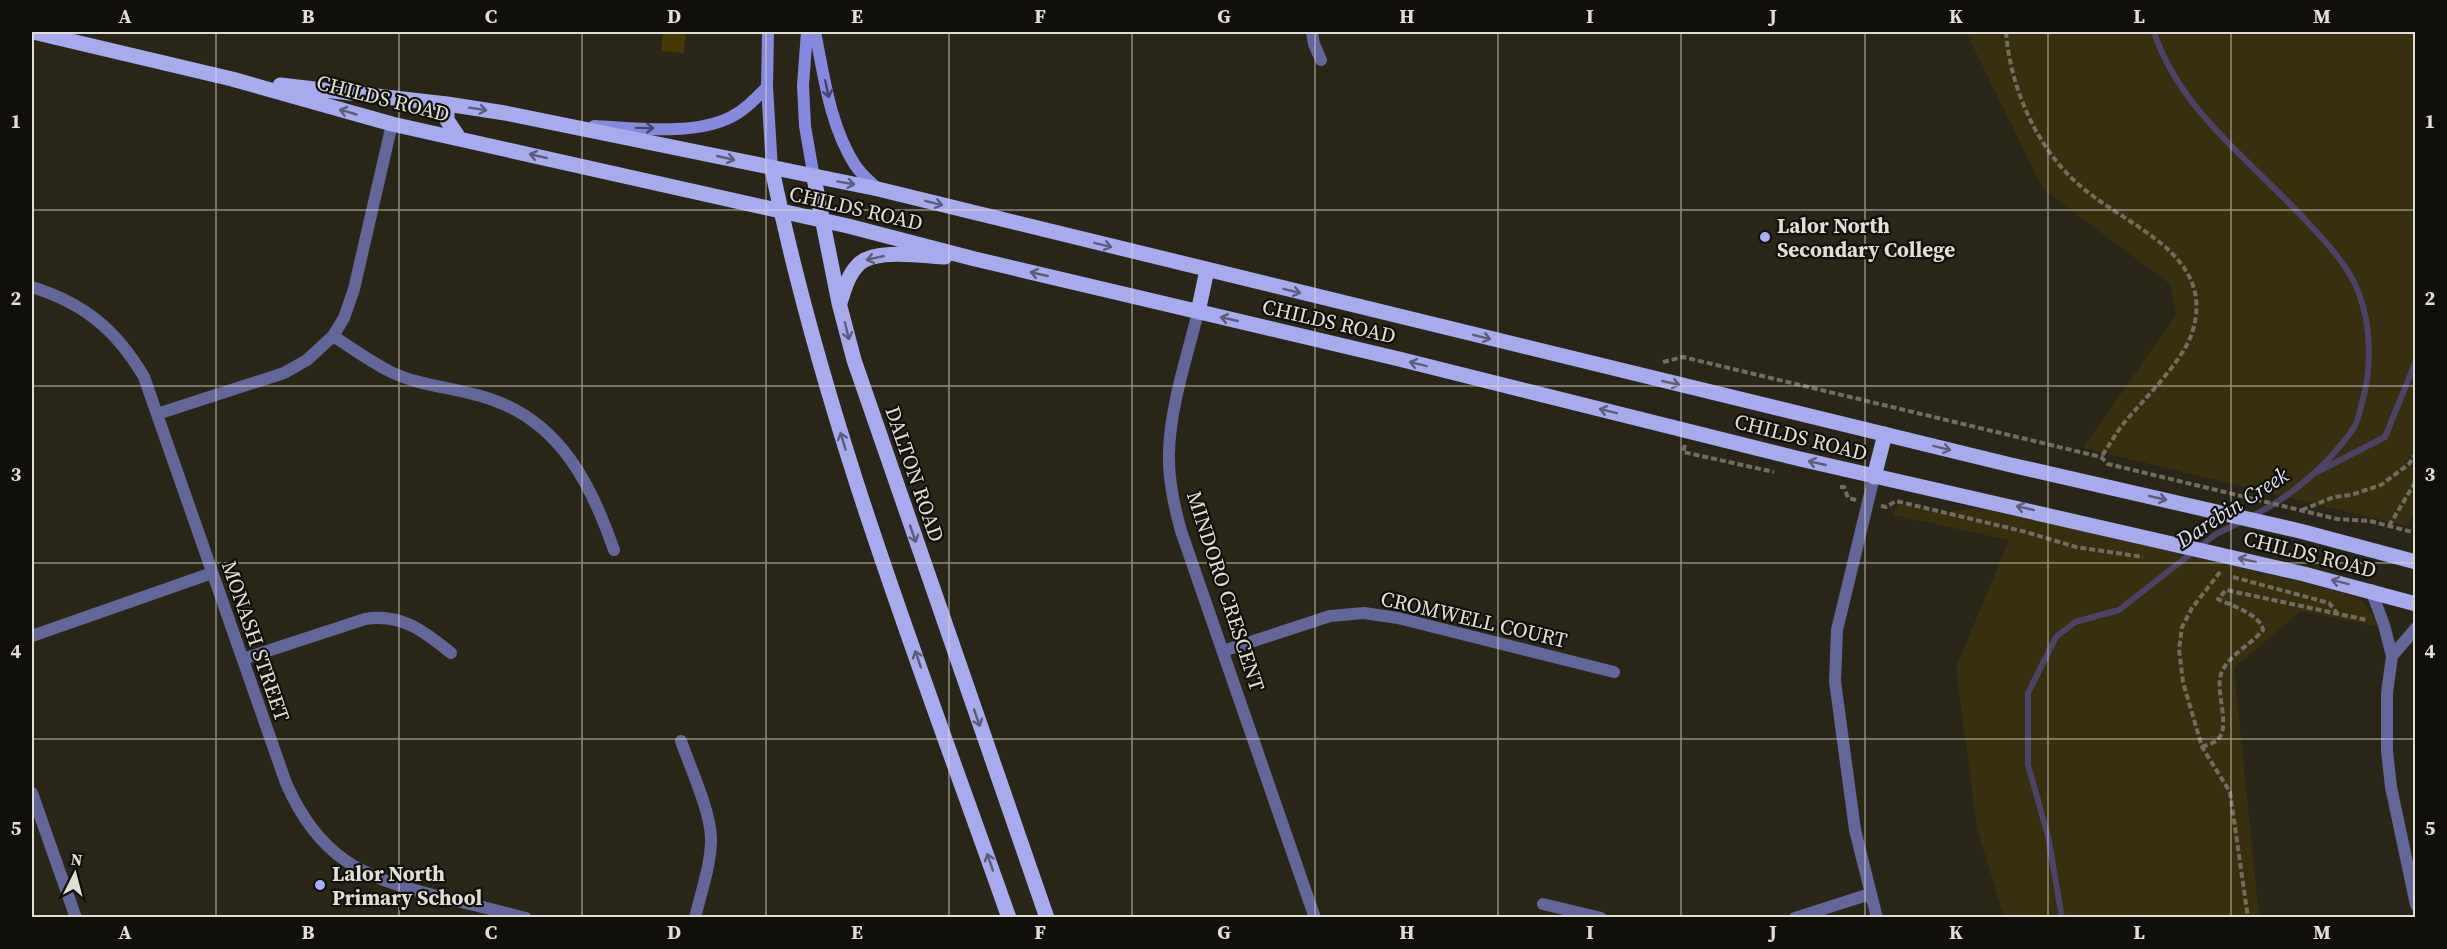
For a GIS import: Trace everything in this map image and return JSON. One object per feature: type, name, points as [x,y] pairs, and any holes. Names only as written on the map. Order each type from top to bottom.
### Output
[{"type":"main road","name":"CHILDS ROAD","points":[[33,32],[232,80],[392,124],[822,220],[1874,477],[1917,484],[2082,521],[2371,590],[2415,604]]},
{"type":"main road","points":[[768,32],[767,87],[772,169],[780,211],[822,373],[858,489],[1009,918]]},
{"type":"main road","name":"DALTON ROAD","points":[[807,32],[803,85],[805,126],[822,220],[854,360],[1047,918]]},
{"type":"main road","points":[[815,32],[828,97],[846,149],[857,168],[878,189]]},
{"type":"main road","name":"CHILDS ROAD","points":[[232,80],[447,104],[566,125],[814,178],[878,189],[1885,434],[2300,531],[2415,562]]},
{"type":"main road","points":[[566,125],[694,127],[733,116],[754,101],[767,87]]},
{"type":"main road","points":[[392,124],[398,99]]},
{"type":"main road","points":[[447,104],[447,120],[459,138]]},
{"type":"main road","points":[[840,303],[849,277],[859,263],[869,258],[888,255],[975,259]]},
{"type":"main road","name":"MINDORO CRESCENT","points":[[1198,312],[1207,270]]},
{"type":"main road","points":[[1874,477],[1885,434]]},
{"type":"street","points":[[1312,32],[1321,60]]},
{"type":"street","points":[[157,414],[284,373],[307,360],[333,336],[344,318],[354,289],[392,124]]},
{"type":"street","name":"MONASH STREET","points":[[32,287],[57,295],[81,307],[106,328],[134,360],[144,377],[290,793],[309,826],[330,849],[354,867],[374,878],[400,887],[526,918]]},
{"type":"street","name":"MINDORO CRESCENT","points":[[1198,312],[1170,436],[1173,505],[1315,918]]},
{"type":"street","points":[[333,336],[392,373],[493,400],[517,411],[544,428],[565,449],[584,479],[614,550]]},
{"type":"street","points":[[1874,477],[1837,630],[1834,653],[1835,681],[1855,830],[1877,918]]},
{"type":"street","points":[[32,636],[212,573]]},
{"type":"street","points":[[2371,590],[2392,656],[2387,693],[2387,752],[2391,787],[2415,905]]},
{"type":"street","name":"CROMWELL COURT","points":[[1223,651],[1330,616],[1364,614],[1398,618],[1614,672]]},
{"type":"street","points":[[243,659],[379,616],[417,626],[451,653]]},
{"type":"street","points":[[2392,656],[2415,628]]},
{"type":"street","points":[[681,741],[708,818],[711,836],[710,853],[694,918]]},
{"type":"street","points":[[32,793],[76,918]]},
{"type":"street","points":[[2402,836],[2415,834]]},
{"type":"street","points":[[1795,918],[1870,894]]},
{"type":"street","points":[[1543,904],[1601,918]]},
{"type":"path","points":[[2006,32],[2011,69],[2020,94],[2043,140],[2058,163],[2077,184],[2166,246],[2180,260],[2194,286],[2196,302],[2192,335],[2170,368],[2123,424],[2102,457]]},
{"type":"path","points":[[1683,357],[2102,457],[2108,464],[2320,515],[2337,519],[2370,521],[2415,533]]},
{"type":"path","points":[[2389,526],[2415,481]]},
{"type":"path","points":[[1886,507],[1896,501],[2026,532],[2076,547],[2143,557]]},
{"type":"path","points":[[2211,572],[2329,603],[2337,614],[2226,591],[2218,600],[2257,618],[2263,630],[2227,664],[2221,674],[2219,687],[2222,734],[2218,740],[2202,747],[2230,792],[2248,918]]},
{"type":"shaded area","points":[[1966,32],[2415,32],[2416,508],[2407,526],[2083,448],[2176,315],[2170,284],[2043,189]]},
{"type":"shaded area","points":[[1898,504],[1942,513],[1977,508],[2047,522],[2350,595],[2368,607],[2378,627],[2301,611],[2234,668],[2259,917],[2004,917],[1977,828],[1956,668],[2009,540],[1893,515]]},
{"type":"building","points":[[663,32],[686,32],[684,53],[661,51]]},
{"type":"waterway","name":"Darebin Creek","points":[[2154,32],[2166,61],[2200,112],[2221,136],[2289,202],[2337,256],[2354,282],[2366,317],[2369,345],[2368,372],[2355,426],[2332,455],[2307,479],[2279,501],[2250,517]]},
{"type":"waterway","points":[[2317,472],[2385,437],[2416,361]]},
{"type":"waterway","name":"Darebin Creek","points":[[2062,918],[2048,836],[2028,765],[2028,693],[2056,637],[2075,622],[2119,610],[2216,534],[2241,522]]},
{"type":"place","name":"Lalor North Secondary College","points":[[1765,237]]},
{"type":"place","name":"Lalor North Primary School","points":[[320,885]]}]
